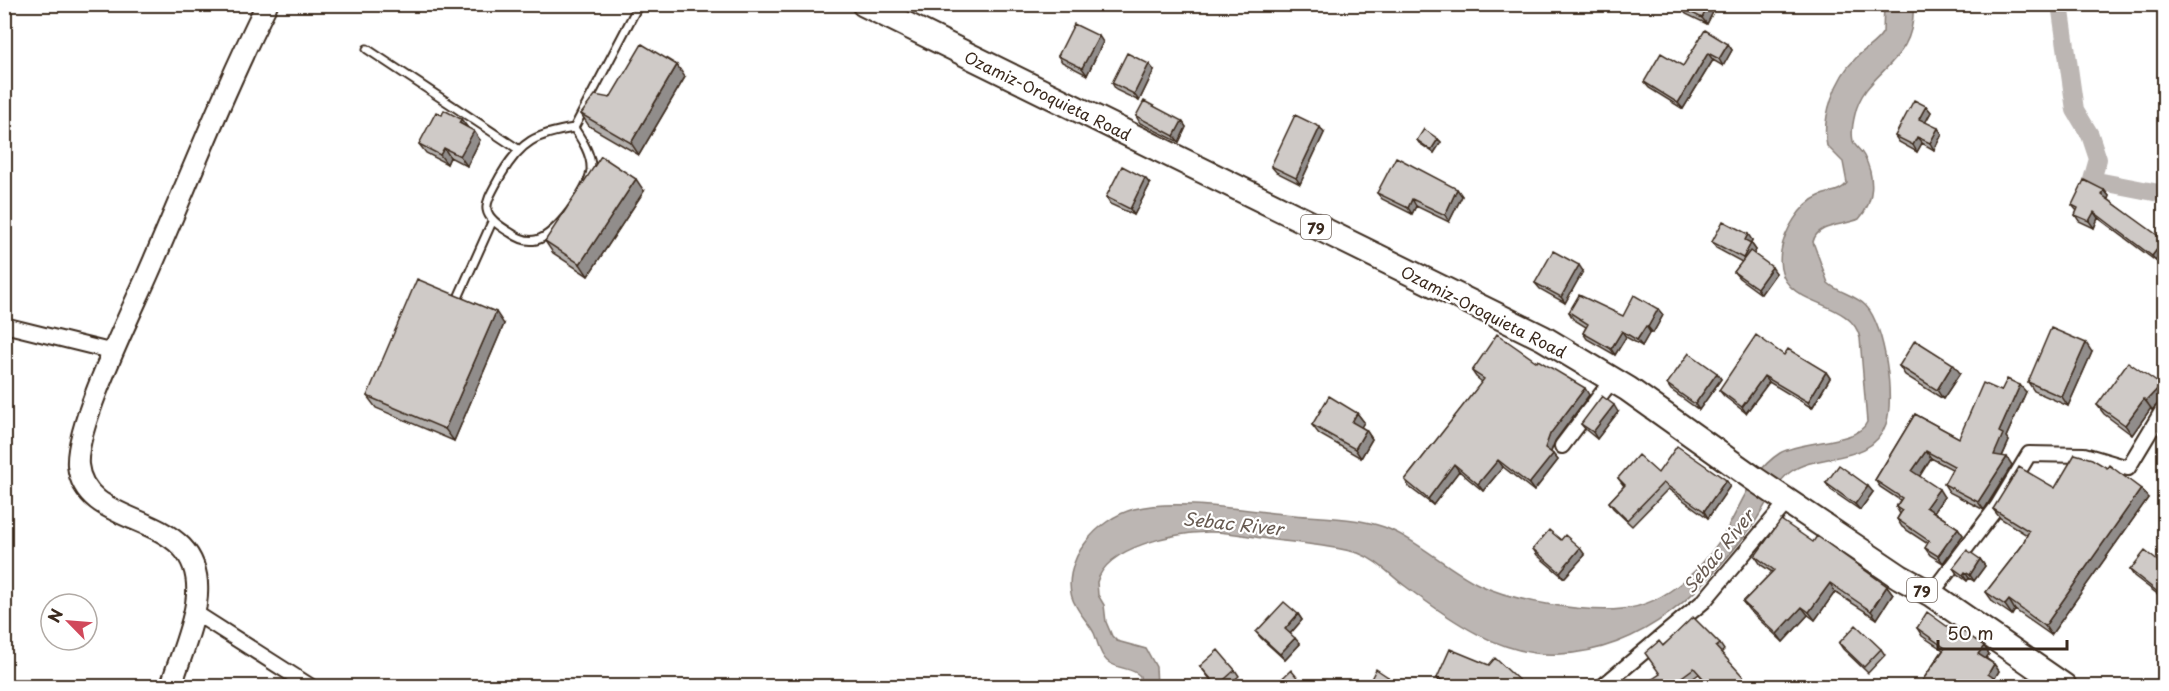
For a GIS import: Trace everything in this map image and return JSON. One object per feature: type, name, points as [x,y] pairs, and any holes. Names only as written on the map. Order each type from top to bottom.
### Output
[{"type":"highway","name":"Ozamiz-Oroquieta Road","points":[[864,4],[1543,338],[1612,380],[1900,577],[1931,594],[2064,687]]},
{"type":"street","points":[[171,687],[196,604],[192,558],[184,546],[103,503],[89,493],[81,479],[78,465],[80,446],[114,352],[267,4]]},
{"type":"street","points":[[4,325],[114,352]]},
{"type":"street","points":[[1562,446],[1612,380]]},
{"type":"street","points":[[1931,594],[1997,507],[2029,454],[2084,456],[2128,468],[2164,408]]},
{"type":"street","points":[[1603,687],[1704,601],[1784,498]]},
{"type":"street","points":[[194,612],[310,687]]},
{"type":"lane","points":[[574,128],[639,4]]},
{"type":"lane","points":[[368,49],[518,149]]},
{"type":"lane","points":[[574,128],[589,154],[591,171],[585,189],[556,229],[537,240],[527,240],[492,222],[487,215],[491,193],[518,149],[548,132],[574,128]]},
{"type":"lane","points":[[457,300],[492,222]]},
{"type":"water","name":"Sebac River","points":[[1884,5],[1913,5],[1912,25],[1907,41],[1899,54],[1869,86],[1855,114],[1853,141],[1868,164],[1871,197],[1859,219],[1825,228],[1820,231],[1813,242],[1828,283],[1866,306],[1873,316],[1883,346],[1889,381],[1889,413],[1879,437],[1869,446],[1857,452],[1801,466],[1789,473],[1734,549],[1693,593],[1646,629],[1620,641],[1591,650],[1538,654],[1497,643],[1458,623],[1422,599],[1377,563],[1358,553],[1324,546],[1208,532],[1161,539],[1128,551],[1114,559],[1103,570],[1097,582],[1098,595],[1104,605],[1106,622],[1112,636],[1117,641],[1146,649],[1156,667],[1157,686],[1141,686],[1140,676],[1137,673],[1111,664],[1104,658],[1094,633],[1072,598],[1071,573],[1081,549],[1095,531],[1120,514],[1151,506],[1213,506],[1373,524],[1409,539],[1456,571],[1494,591],[1530,601],[1570,607],[1607,610],[1639,606],[1655,600],[1684,581],[1709,555],[1728,527],[1756,477],[1771,460],[1790,449],[1853,434],[1862,429],[1867,422],[1860,338],[1853,324],[1842,314],[1799,293],[1788,284],[1781,270],[1781,251],[1789,227],[1805,205],[1819,196],[1841,189],[1847,183],[1843,162],[1827,146],[1828,111],[1836,87],[1848,66],[1883,32]]},
{"type":"building","points":[[1684,4],[1709,4],[1702,18],[1682,8]]},
{"type":"building","points":[[1074,24],[1099,36],[1082,68],[1058,56]]},
{"type":"building","points":[[1705,30],[1728,44],[1719,59],[1708,53],[1678,103],[1644,82],[1661,53],[1683,66]]},
{"type":"building","points":[[642,44],[677,65],[631,143],[581,114],[595,95],[610,98]]},
{"type":"building","points":[[1127,53],[1149,64],[1134,94],[1112,83]]},
{"type":"building","points":[[1914,100],[1926,106],[1919,119],[1938,128],[1930,143],[1917,137],[1913,145],[1895,136]]},
{"type":"building","points":[[1144,101],[1182,121],[1174,136],[1136,116]]},
{"type":"building","points":[[444,110],[461,119],[459,123],[474,131],[460,156],[444,148],[440,155],[419,144],[436,112],[442,115]]},
{"type":"building","points":[[1295,115],[1320,127],[1296,178],[1271,166]]},
{"type":"building","points":[[1424,129],[1438,139],[1431,150],[1417,140]]},
{"type":"building","points":[[601,156],[636,179],[580,264],[545,241]]},
{"type":"building","points":[[1396,157],[1457,189],[1445,215],[1412,199],[1408,208],[1377,193]]},
{"type":"building","points":[[1122,166],[1145,178],[1130,209],[1106,197]]},
{"type":"building","points":[[2084,180],[2104,190],[2102,195],[2164,240],[2152,256],[2094,212],[2089,221],[2075,215],[2078,208],[2072,205]]},
{"type":"building","points":[[1723,221],[1748,234],[1745,240],[1751,243],[1743,258],[1712,242]]},
{"type":"building","points":[[1553,251],[1579,265],[1561,297],[1535,283]]},
{"type":"building","points":[[1750,251],[1772,267],[1757,288],[1734,272]]},
{"type":"building","points":[[417,279],[496,312],[445,429],[367,396]]},
{"type":"building","points":[[1579,295],[1623,316],[1634,295],[1658,309],[1648,327],[1646,326],[1637,340],[1622,331],[1611,349],[1583,333],[1588,324],[1569,312]]},
{"type":"building","points":[[2051,328],[2086,343],[2062,397],[2028,382]]},
{"type":"building","points":[[1497,334],[1537,362],[1538,360],[1585,388],[1550,434],[1545,448],[1553,454],[1529,484],[1498,460],[1478,484],[1454,464],[1428,499],[1405,480],[1484,379],[1472,371]]},
{"type":"building","points":[[1756,335],[1784,355],[1788,349],[1826,372],[1808,402],[1764,376],[1742,407],[1719,390]]},
{"type":"building","points":[[1915,340],[1953,364],[1937,390],[1899,366]]},
{"type":"building","points":[[1689,353],[1717,373],[1695,404],[1667,384]]},
{"type":"building","points":[[2128,362],[2161,385],[2146,401],[2144,399],[2125,425],[2097,405]]},
{"type":"building","points":[[2007,379],[2020,385],[1999,432],[2003,434],[1994,455],[2007,457],[1978,502],[1944,484],[1954,466],[1926,451],[1912,471],[1939,489],[1926,507],[1958,528],[1938,556],[1925,548],[1929,541],[1897,519],[1902,511],[1896,507],[1902,498],[1875,480],[1915,414],[1959,438],[1983,383],[2001,391]]},
{"type":"building","points":[[1329,396],[1357,413],[1352,422],[1366,430],[1355,449],[1312,425]]},
{"type":"building","points":[[1602,396],[1614,405],[1593,432],[1581,424]]},
{"type":"building","points":[[1677,446],[1726,480],[1704,511],[1663,483],[1627,520],[1609,502],[1625,485],[1618,478],[1638,455],[1658,473]]},
{"type":"building","points":[[2075,454],[2092,459],[2107,468],[2109,465],[2141,489],[2045,626],[2009,600],[2005,605],[1986,592],[2021,547],[2029,531],[1993,509],[2019,467],[2055,488]]},
{"type":"building","points":[[1839,465],[1868,486],[1855,504],[1826,483]]},
{"type":"building","points":[[1781,520],[1813,542],[1817,536],[1887,586],[1871,611],[1830,583],[1809,612],[1802,607],[1777,634],[1743,602],[1774,570],[1755,556]]},
{"type":"building","points":[[1549,530],[1561,540],[1565,535],[1580,548],[1560,572],[1533,549]]},
{"type":"building","points":[[1967,550],[1980,559],[1970,575],[1965,572],[1963,575],[1953,568]]},
{"type":"building","points":[[2145,551],[2164,566],[2164,597],[2130,570]]},
{"type":"building","points":[[1284,602],[1298,614],[1285,629],[1295,638],[1280,654],[1256,632]]},
{"type":"building","points":[[1927,612],[1955,632],[1958,628],[1984,646],[1978,654],[1994,664],[1988,674],[2007,687],[1924,687],[1920,684],[1945,648],[1917,628]]},
{"type":"building","points":[[1693,617],[1720,644],[1716,647],[1750,684],[1747,687],[1711,687],[1694,668],[1668,687],[1655,687],[1651,680],[1660,674],[1645,653],[1659,641],[1663,646]]},
{"type":"building","points":[[1856,625],[1881,649],[1864,667],[1839,643]]},
{"type":"building","points":[[1450,649],[1489,665],[1495,658],[1526,687],[1465,687],[1458,680],[1455,686],[1437,678]]},
{"type":"building","points":[[1218,650],[1235,670],[1217,686],[1200,666]]},
{"type":"building","points":[[1376,669],[1388,677],[1383,687],[1369,683]]},
{"type":"building","points":[[1291,670],[1305,687],[1273,687]]},
{"type":"building","points":[[1841,682],[1848,687],[1838,687]]},
{"type":"waterway","points":[[2060,4],[2075,110],[2090,135],[2098,159],[2092,180],[2164,194]]}]
